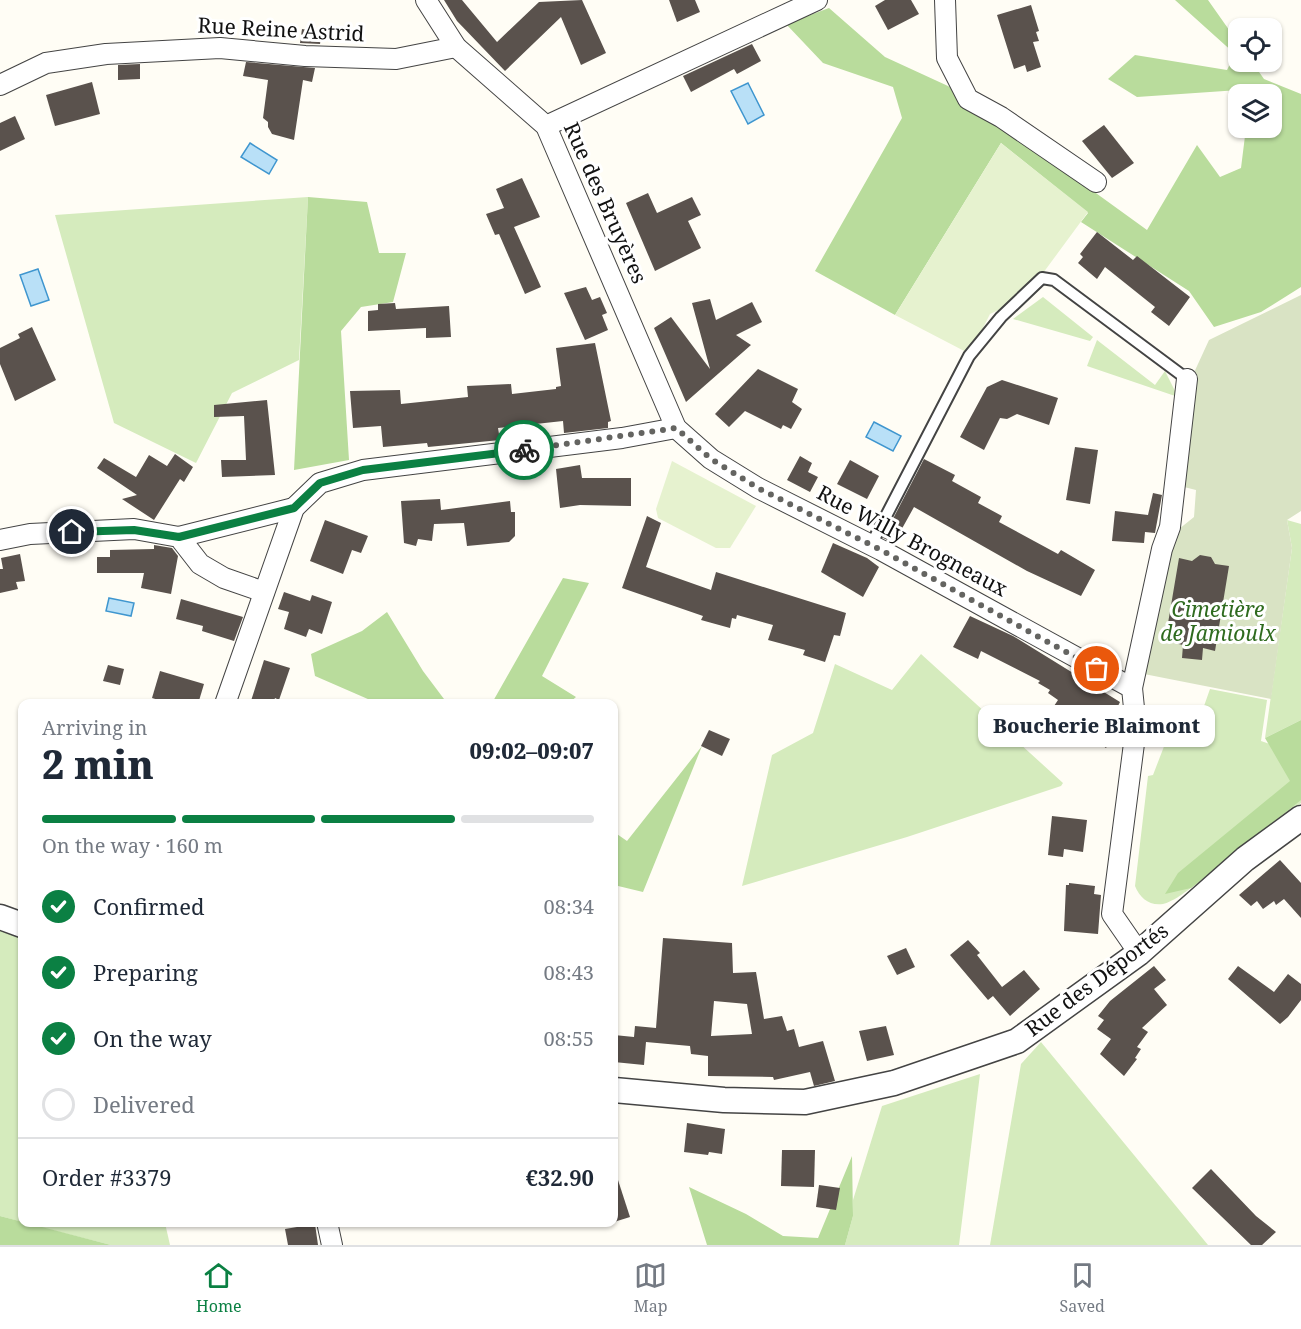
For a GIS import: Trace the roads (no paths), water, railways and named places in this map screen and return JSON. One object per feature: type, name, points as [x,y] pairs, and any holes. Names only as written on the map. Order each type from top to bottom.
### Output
[{"type":"street","name":"Rue des Bruyères","points":[[426,0],[456,47],[546,126],[676,428]]},
{"type":"street","points":[[546,126],[817,0]]},
{"type":"street","points":[[945,0],[947,58],[968,99],[1001,117],[1096,182]]},
{"type":"street","name":"Rue Reine Astrid","points":[[0,85],[46,63],[106,54],[220,48],[305,56],[396,59],[456,47]]},
{"type":"street","points":[[1139,953],[1112,914],[1136,729],[1132,688],[1162,549],[1170,527],[1186,379]]},
{"type":"street","points":[[227,699],[294,508],[320,483],[363,470],[622,438],[676,428]]},
{"type":"street","name":"Rue Willy Brogneaux","points":[[676,428],[711,459],[758,488],[871,545],[1132,688]]},
{"type":"street","points":[[0,540],[30,534],[134,530],[179,537],[294,508]]},
{"type":"street","points":[[179,537],[200,564],[224,579],[264,592]]},
{"type":"street","name":"Rue des Déportés","points":[[618,1090],[724,1100],[805,1102],[894,1083],[1017,1041],[1139,953],[1245,859],[1301,818]]},
{"type":"street","points":[[0,917],[18,924]]},
{"type":"street","points":[[328,1227],[332,1245]]},
{"type":"lane","points":[[871,545],[969,356],[1001,317],[1042,278],[1054,280],[1186,379]]},
{"type":"water","points":[[748,83],[764,115],[748,124],[731,91]]},
{"type":"water","points":[[250,143],[277,160],[269,174],[241,157]]},
{"type":"water","points":[[38,269],[49,300],[31,306],[20,275]]},
{"type":"water","points":[[874,422],[901,436],[893,451],[866,437]]},
{"type":"water","points":[[109,598],[134,603],[131,616],[106,611]]},
{"type":"place","name":"Boucherie Blaimont","points":[[1097,669]]},
{"type":"park label","name":"Cimetière de Jamioulx","points":[[1218,622]]}]
